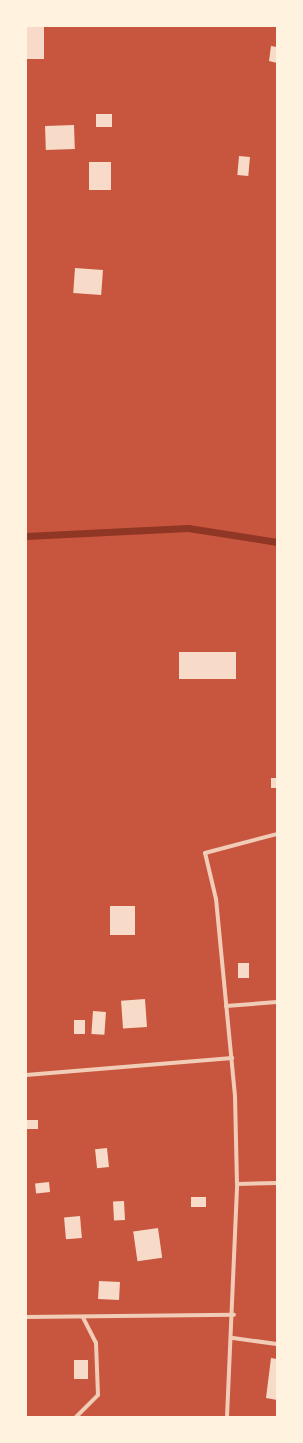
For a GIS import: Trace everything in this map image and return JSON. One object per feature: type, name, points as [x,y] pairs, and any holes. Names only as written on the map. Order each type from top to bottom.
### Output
[{"type":"street","points":[[227,1417],[233,1338],[238,1184],[232,1058],[216,899],[205,853],[277,834]]},
{"type":"street","points":[[226,1006],[277,1002]]},
{"type":"street","points":[[26,1075],[232,1058]]},
{"type":"street","points":[[238,1184],[277,1183]]},
{"type":"street","points":[[26,1316],[83,1317],[234,1315]]},
{"type":"street","points":[[76,1417],[98,1395],[96,1343],[83,1317]]},
{"type":"street","points":[[233,1338],[277,1344]]},
{"type":"building","points":[[26,26],[44,26],[44,59],[26,59]]},
{"type":"building","points":[[271,46],[277,47],[277,63],[269,61]]},
{"type":"building","points":[[96,114],[112,114],[112,127],[96,127]]},
{"type":"building","points":[[74,125],[75,149],[46,150],[45,126]]},
{"type":"building","points":[[239,156],[250,157],[248,176],[237,175]]},
{"type":"building","points":[[89,162],[111,162],[111,190],[89,190]]},
{"type":"building","points":[[75,268],[103,270],[101,295],[73,293]]},
{"type":"building","points":[[179,652],[236,652],[236,679],[179,679]]},
{"type":"building","points":[[271,778],[277,778],[277,788],[271,788]]},
{"type":"building","points":[[110,906],[135,906],[135,935],[110,935]]},
{"type":"building","points":[[238,963],[249,963],[249,978],[238,978]]},
{"type":"building","points":[[145,999],[147,1027],[123,1029],[121,1001]]},
{"type":"building","points":[[93,1011],[106,1012],[104,1035],[91,1034]]},
{"type":"building","points":[[74,1020],[85,1020],[85,1034],[74,1034]]},
{"type":"building","points":[[27,1120],[38,1120],[38,1129],[27,1129]]},
{"type":"building","points":[[107,1148],[109,1167],[97,1168],[95,1149]]},
{"type":"building","points":[[49,1182],[50,1192],[36,1193],[35,1183]]},
{"type":"building","points":[[191,1197],[206,1197],[206,1207],[191,1207]]},
{"type":"building","points":[[124,1201],[125,1220],[114,1221],[113,1202]]},
{"type":"building","points":[[80,1216],[82,1238],[66,1239],[64,1217]]},
{"type":"building","points":[[158,1228],[162,1258],[137,1261],[133,1231]]},
{"type":"building","points":[[99,1281],[120,1282],[119,1300],[98,1299]]},
{"type":"building","points":[[271,1358],[277,1359],[277,1400],[266,1398]]},
{"type":"building","points":[[74,1360],[88,1360],[88,1379],[74,1379]]},
{"type":"waterway","points":[[26,536],[188,528],[277,542]]}]
